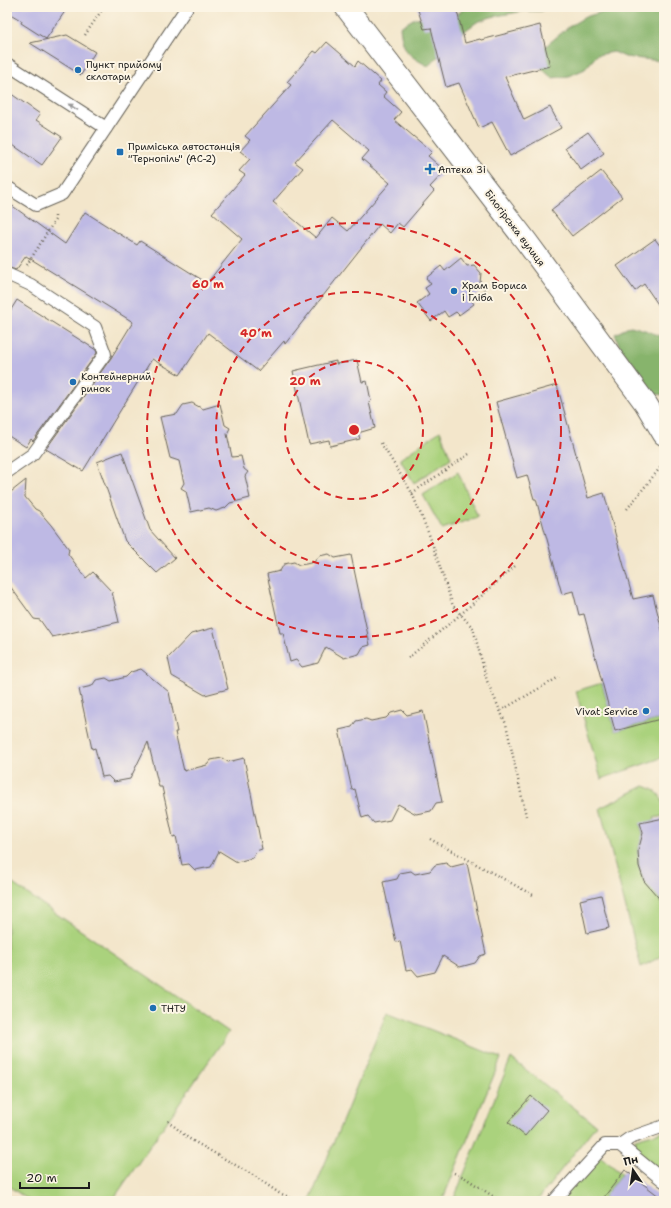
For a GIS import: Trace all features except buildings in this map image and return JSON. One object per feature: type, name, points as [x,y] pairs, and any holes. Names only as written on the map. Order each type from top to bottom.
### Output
[{"type":"street","name":"Білогірська вулиця","points":[[346,7],[539,259],[646,404],[664,434]]},
{"type":"lane","points":[[7,187],[36,205],[62,194],[187,7]]},
{"type":"lane","points":[[7,64],[106,128]]},
{"type":"lane","points":[[7,274],[31,285],[95,327],[105,354],[33,454],[7,472]]},
{"type":"lane","points":[[554,1201],[605,1145],[620,1145],[630,1138],[664,1126]]},
{"type":"lane","points":[[620,1145],[664,1181]]},
{"type":"path","points":[[85,35],[104,7]]},
{"type":"path","points":[[18,279],[55,220],[52,198]]},
{"type":"path","points":[[381,443],[412,493],[430,536],[453,606],[473,628],[487,681],[506,724],[526,816]]},
{"type":"path","points":[[412,493],[469,454]]},
{"type":"path","points":[[627,509],[664,463]]},
{"type":"path","points":[[408,658],[515,566]]},
{"type":"path","points":[[500,711],[559,677]]},
{"type":"path","points":[[430,839],[533,895]]},
{"type":"path","points":[[168,1121],[188,1138],[253,1175],[279,1193],[299,1201]]},
{"type":"path","points":[[454,1173],[464,1177],[500,1201]]},
{"type":"green space","points":[[466,7],[546,7],[542,11],[524,11],[491,17],[477,22],[448,43],[438,57],[428,66],[415,59],[407,51],[403,42],[400,27],[415,18],[433,17],[451,19]]},
{"type":"green space","points":[[619,7],[664,7],[664,59],[661,61],[625,57],[614,52],[597,55],[585,69],[569,76],[552,78],[539,66],[542,49],[570,26],[585,17]]},
{"type":"green space","points":[[631,326],[664,338],[664,395],[654,394],[633,363],[621,350],[615,334]]},
{"type":"green space","points":[[440,431],[451,458],[414,483],[400,459]]},
{"type":"green space","points":[[458,472],[478,517],[442,529],[423,495]]},
{"type":"green space","points":[[602,683],[615,731],[664,718],[664,757],[601,779],[576,691]]},
{"type":"green space","points":[[644,786],[658,793],[663,805],[664,816],[654,818],[655,820],[640,824],[643,834],[638,851],[639,866],[644,881],[659,896],[661,904],[664,904],[664,955],[641,967],[600,808]]},
{"type":"green space","points":[[7,880],[229,1032],[112,1201],[30,1201],[7,1185]]},
{"type":"green space","points":[[387,1012],[501,1058],[442,1201],[312,1201],[310,1200]]},
{"type":"green space","points":[[511,1058],[596,1125],[537,1201],[453,1201]]},
{"type":"green space","points":[[664,1131],[664,1174],[639,1154],[636,1148],[635,1139]]},
{"type":"green space","points":[[596,1153],[622,1174],[601,1201],[558,1201]]},
{"type":"place","name":"Пункт прийому склотари","points":[[78,70]]},
{"type":"place","name":"Приміська автостанція \"Тернопіль\" (АС-2)","points":[[120,152]]},
{"type":"place","name":"Аптека 3і","points":[[430,169]]},
{"type":"place","name":"Храм Бориса і Гліба","points":[[454,291]]},
{"type":"place","name":"Контейнерний ринок","points":[[73,382]]},
{"type":"place","name":"Vivat Service","points":[[646,711]]},
{"type":"place","name":"ТНТУ","points":[[153,1008]]}]
